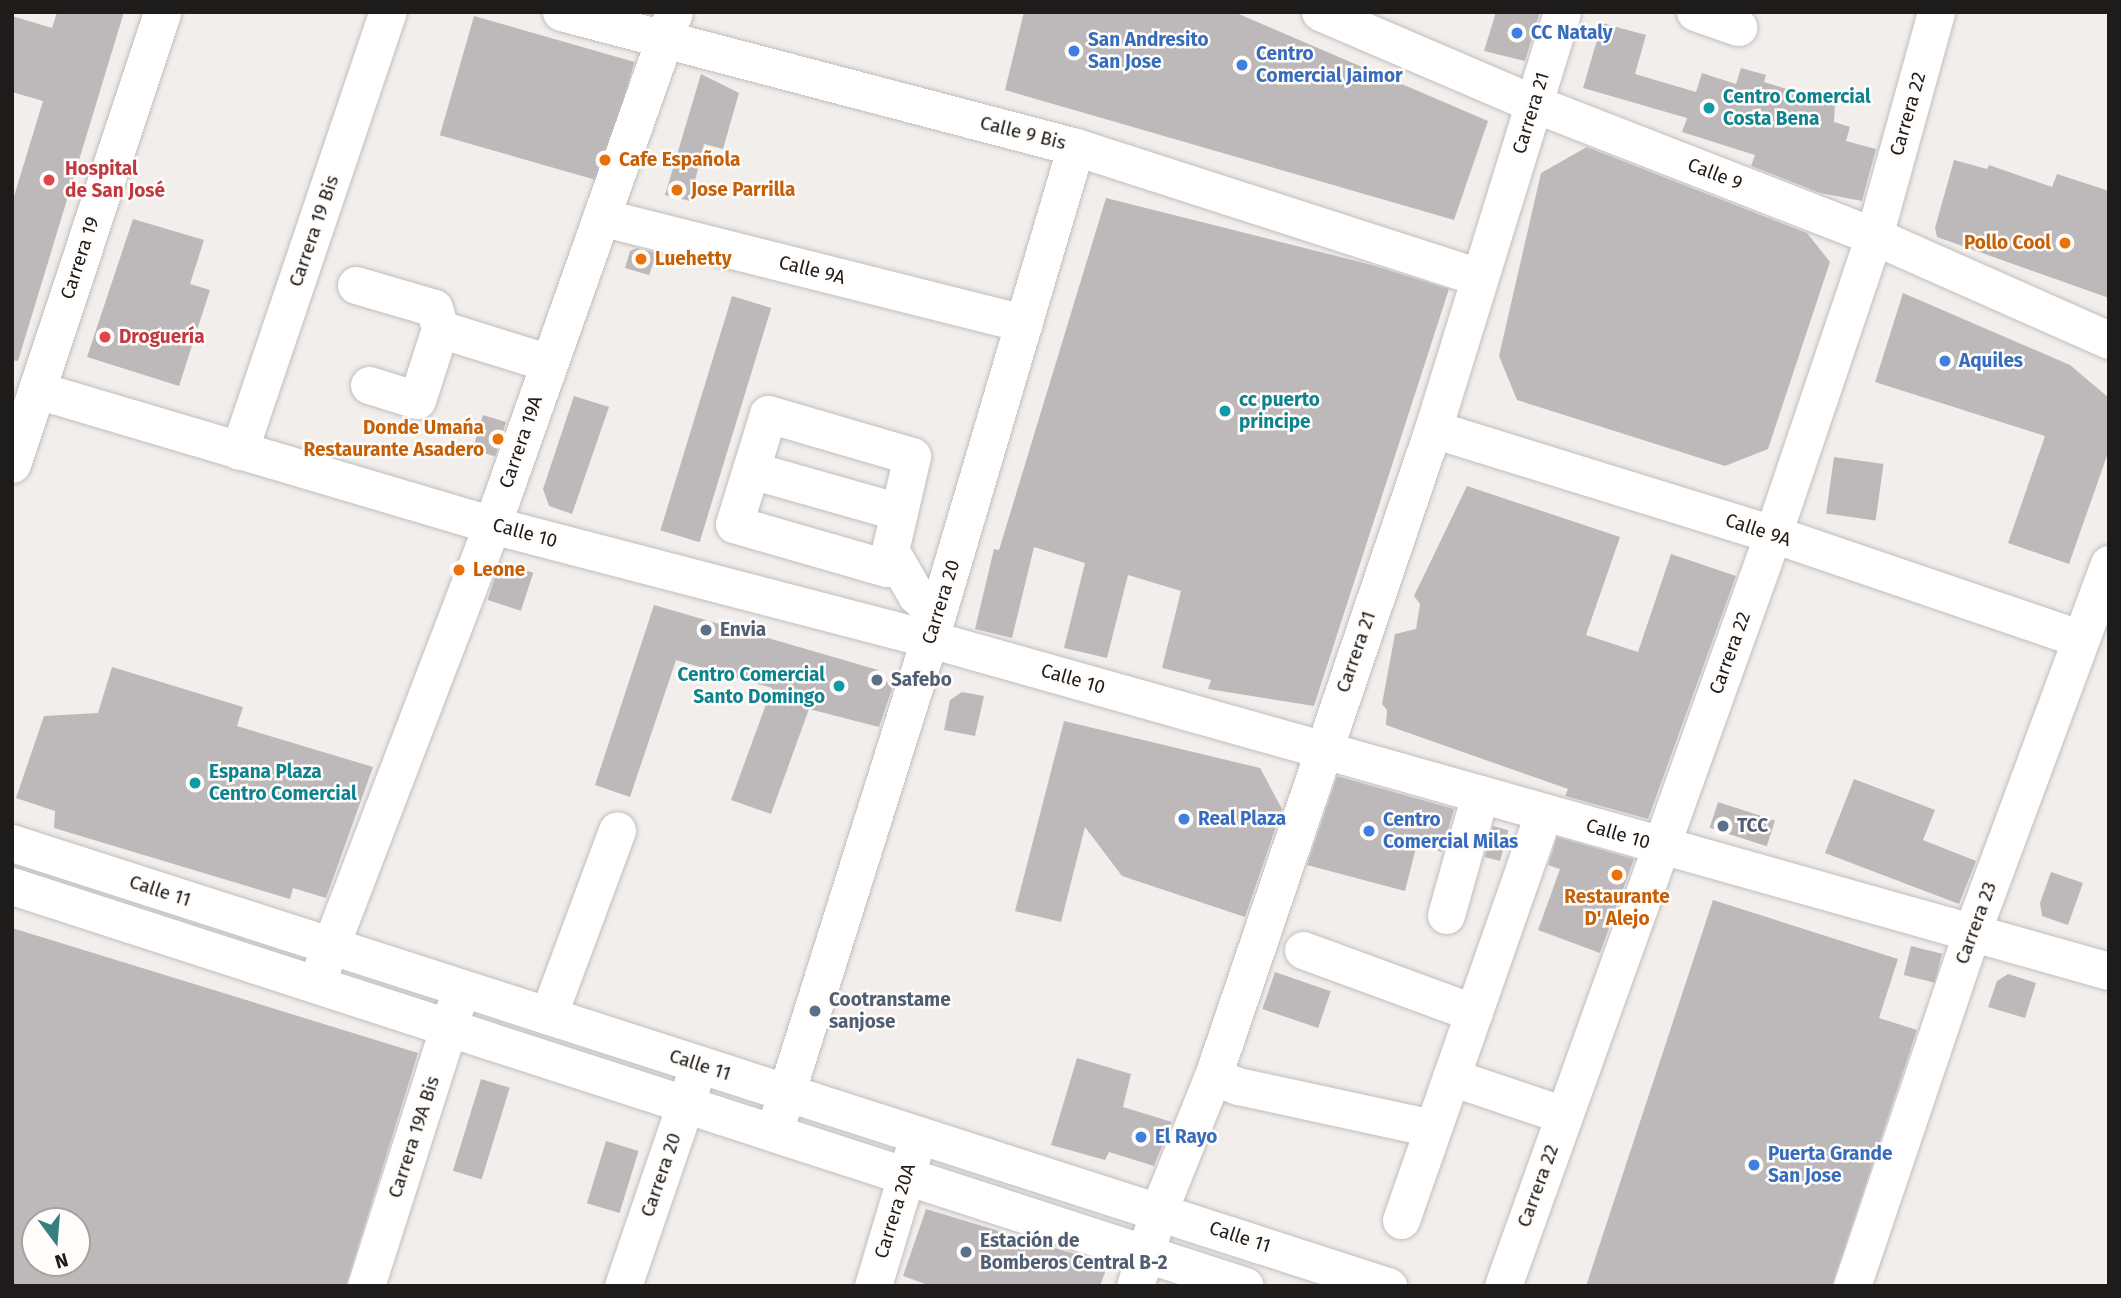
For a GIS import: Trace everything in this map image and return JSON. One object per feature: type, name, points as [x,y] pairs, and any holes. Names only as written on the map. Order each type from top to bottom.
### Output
[{"type":"street","name":"Carrera 19","points":[[12,464],[162,12]]},
{"type":"street","name":"Carrera 19 Bis","points":[[239,451],[388,12]]},
{"type":"street","name":"Calle 9 Bis","points":[[561,12],[669,27],[1076,147],[1479,277]]},
{"type":"street","name":"Carrera 21","points":[[1140,1269],[1158,1210],[1213,1076],[1433,429],[1562,12]]},
{"type":"street","points":[[1695,12],[1738,27]]},
{"type":"street","name":"Carrera 22","points":[[1503,1286],[1773,534],[1874,236],[1936,12]]},
{"type":"street","name":"Calle 9","points":[[1342,16],[1535,104],[1874,236],[2109,340]]},
{"type":"street","name":"Carrera 19A","points":[[313,985],[333,947],[492,525],[669,27]]},
{"type":"street","name":"Carrera 20","points":[[772,1134],[789,1094],[933,627],[1076,147]]},
{"type":"street","name":"Calle 9A","points":[[601,217],[1024,323]]},
{"type":"street","points":[[356,285],[434,308],[440,329],[417,400],[369,385]]},
{"type":"street","points":[[440,329],[550,363]]},
{"type":"street","name":"Calle 10","points":[[37,390],[492,525],[827,612],[933,627],[1480,794],[2109,971]]},
{"type":"street","points":[[768,414],[912,456],[899,512],[886,568],[734,524],[768,414]]},
{"type":"street","name":"Calle 9A","points":[[1433,429],[1773,534],[2081,639]]},
{"type":"street","points":[[751,470],[899,512]]},
{"type":"street","points":[[890,550],[933,627]]},
{"type":"street","points":[[827,612],[842,555]]},
{"type":"street","name":"Carrera 23","points":[[1852,1286],[1972,932],[2109,564]]},
{"type":"street","points":[[1446,915],[1480,794]]},
{"type":"street","points":[[1401,1220],[1544,812]]},
{"type":"street","points":[[548,1016],[617,830]]},
{"type":"street","name":"Calle 11","points":[[12,843],[1388,1286]]},
{"type":"street","points":[[12,886],[905,1178],[1140,1269],[1245,1286]]},
{"type":"street","points":[[1303,950],[1474,1013]]},
{"type":"street","name":"Carrera 19A Bis","points":[[366,1286],[461,988]]},
{"type":"street","name":"Carrera 20","points":[[623,1286],[699,1065]]},
{"type":"street","points":[[1213,1076],[1238,1086],[1433,1128]]},
{"type":"street","points":[[1451,1077],[1564,1115]]},
{"type":"street","name":"Carrera 20A","points":[[873,1286],[919,1137]]},
{"type":"building","name":"Hospital de San José","points":[[57,12],[124,12],[18,361],[12,360],[12,203],[43,101],[12,92],[12,16],[52,28]]},
{"type":"building","name":"Centro Comercial Jaimor","points":[[1024,12],[1234,12],[1488,121],[1454,220],[1005,90]]},
{"type":"building","name":"CC Nataly","points":[[1496,12],[1540,12],[1525,61],[1484,51]]},
{"type":"building","points":[[474,16],[635,62],[600,181],[440,135]]},
{"type":"building","points":[[1602,23],[1646,35],[1635,74],[1696,92],[1702,73],[1736,84],[1741,68],[1766,75],[1764,82],[1835,104],[1834,122],[1850,127],[1846,141],[1876,149],[1862,201],[1820,193],[1751,166],[1755,155],[1682,132],[1687,118],[1583,88]]},
{"type":"building","points":[[701,74],[739,93],[723,149],[704,144],[690,201],[665,195]]},
{"type":"building","points":[[1587,147],[1807,233],[1830,262],[1768,449],[1725,466],[1517,400],[1499,356],[1541,173]]},
{"type":"building","points":[[1954,160],[1987,169],[1989,165],[2052,187],[2057,174],[2109,191],[2109,298],[1937,237],[1935,228]]},
{"type":"building","name":"cc puerto principe","points":[[1106,198],[1372,265],[1449,289],[1314,706],[1208,689],[1211,680],[1162,668],[1181,591],[1128,575],[1107,658],[1064,648],[1085,563],[1034,547],[1012,638],[975,629],[994,549],[999,550]]},
{"type":"building","points":[[133,219],[204,240],[190,284],[210,290],[179,386],[87,357]]},
{"type":"building","name":"Luehetty","points":[[637,248],[657,253],[649,275],[625,268],[630,251]]},
{"type":"building","points":[[1903,293],[2070,365],[2109,398],[2109,450],[2069,564],[2008,543],[2045,436],[1875,382]]},
{"type":"building","points":[[732,296],[771,308],[700,542],[660,530]]},
{"type":"building","points":[[574,396],[609,407],[572,514],[549,506],[543,489]]},
{"type":"building","points":[[483,415],[506,422],[495,456],[472,449]]},
{"type":"building","points":[[1834,457],[1884,464],[1876,520],[1826,513]]},
{"type":"building","points":[[1467,486],[1620,537],[1586,635],[1638,652],[1671,554],[1736,576],[1648,819],[1565,796],[1568,789],[1386,725],[1387,710],[1382,704],[1395,634],[1416,629],[1420,604],[1414,596]]},
{"type":"building","points":[[500,562],[533,573],[521,611],[488,600]]},
{"type":"building","points":[[654,605],[878,670],[892,689],[879,727],[809,709],[771,814],[731,800],[772,688],[676,660],[630,797],[595,785]]},
{"type":"building","name":"Espana Plaza Centro Comercial","points":[[112,667],[243,707],[237,726],[373,767],[326,898],[293,888],[290,899],[54,828],[55,811],[16,798],[44,716],[98,713]]},
{"type":"building","points":[[962,692],[984,696],[975,736],[944,730],[950,700]]},
{"type":"building","name":"Real Plaza","points":[[1064,721],[1260,768],[1282,809],[1245,917],[1122,876],[1085,827],[1061,922],[1015,911]]},
{"type":"building","name":"Centro Comercial Milas","points":[[1337,776],[1454,809],[1442,852],[1417,844],[1405,891],[1307,865]]},
{"type":"building","points":[[1854,779],[1935,810],[1923,840],[1976,861],[1959,904],[1825,853]]},
{"type":"building","points":[[1718,802],[1775,821],[1767,846],[1710,828]]},
{"type":"building","points":[[1493,826],[1508,830],[1500,861],[1485,857]]},
{"type":"building","points":[[1557,837],[1634,859],[1600,953],[1538,930],[1560,869],[1548,865]]},
{"type":"building","points":[[2051,872],[2083,883],[2068,925],[2042,916],[2040,903]]},
{"type":"building","name":"Puerta Grande San Jose","points":[[1713,900],[1898,959],[1879,1018],[1917,1030],[1832,1286],[1586,1286]]},
{"type":"building","points":[[12,928],[418,1053],[346,1286],[12,1286]]},
{"type":"building","points":[[1911,946],[1942,954],[1935,983],[1904,975]]},
{"type":"building","points":[[1275,972],[1331,991],[1318,1028],[1262,1009]]},
{"type":"building","points":[[2008,974],[2036,983],[2025,1018],[1988,1007],[1997,981]]},
{"type":"building","points":[[1077,1058],[1131,1074],[1123,1107],[1172,1122],[1154,1166],[1109,1152],[1105,1160],[1051,1145]]},
{"type":"building","points":[[481,1079],[510,1088],[482,1180],[453,1171]]},
{"type":"building","points":[[606,1141],[639,1151],[620,1213],[587,1203]]},
{"type":"building","points":[[926,1209],[1108,1264],[1100,1286],[931,1286],[903,1276]]},
{"type":"place","name":"CC Nataly","points":[[1517,33]]},
{"type":"place","name":"San Andresito San Jose","points":[[1074,51]]},
{"type":"place","name":"Centro Comercial Jaimor","points":[[1242,65]]},
{"type":"place","name":"Centro Comercial Costa Bena","points":[[1709,108]]},
{"type":"place","name":"Cafe Española","points":[[605,160]]},
{"type":"place","name":"Hospital de San José","points":[[49,180]]},
{"type":"place","name":"Jose Parrilla","points":[[677,190]]},
{"type":"place","name":"Pollo Cool","points":[[2065,243]]},
{"type":"place","name":"Luehetty","points":[[641,259]]},
{"type":"place","name":"Droguería","points":[[105,337]]},
{"type":"place","name":"Aquiles","points":[[1945,361]]},
{"type":"place","name":"cc puerto principe","points":[[1225,411]]},
{"type":"place","name":"Donde Umańa Restaurante Asadero","points":[[498,439]]},
{"type":"place","name":"Leone","points":[[459,570]]},
{"type":"place","name":"Envia","points":[[706,630]]},
{"type":"place","name":"Safebo","points":[[877,680]]},
{"type":"place","name":"Centro Comercial Santo Domingo","points":[[839,686]]},
{"type":"place","name":"Espana Plaza Centro Comercial","points":[[195,783]]},
{"type":"place","name":"Real Plaza","points":[[1184,819]]},
{"type":"place","name":"TCC","points":[[1723,826]]},
{"type":"place","name":"Centro Comercial Milas","points":[[1369,831]]},
{"type":"place","name":"Restaurante D' Alejo","points":[[1617,875]]},
{"type":"place","name":"Cootranstame sanjose","points":[[815,1011]]},
{"type":"place","name":"El Rayo","points":[[1141,1137]]},
{"type":"place","name":"Puerta Grande San Jose","points":[[1754,1165]]},
{"type":"place","name":"Estación de Bomberos Central B-2","points":[[966,1252]]}]
